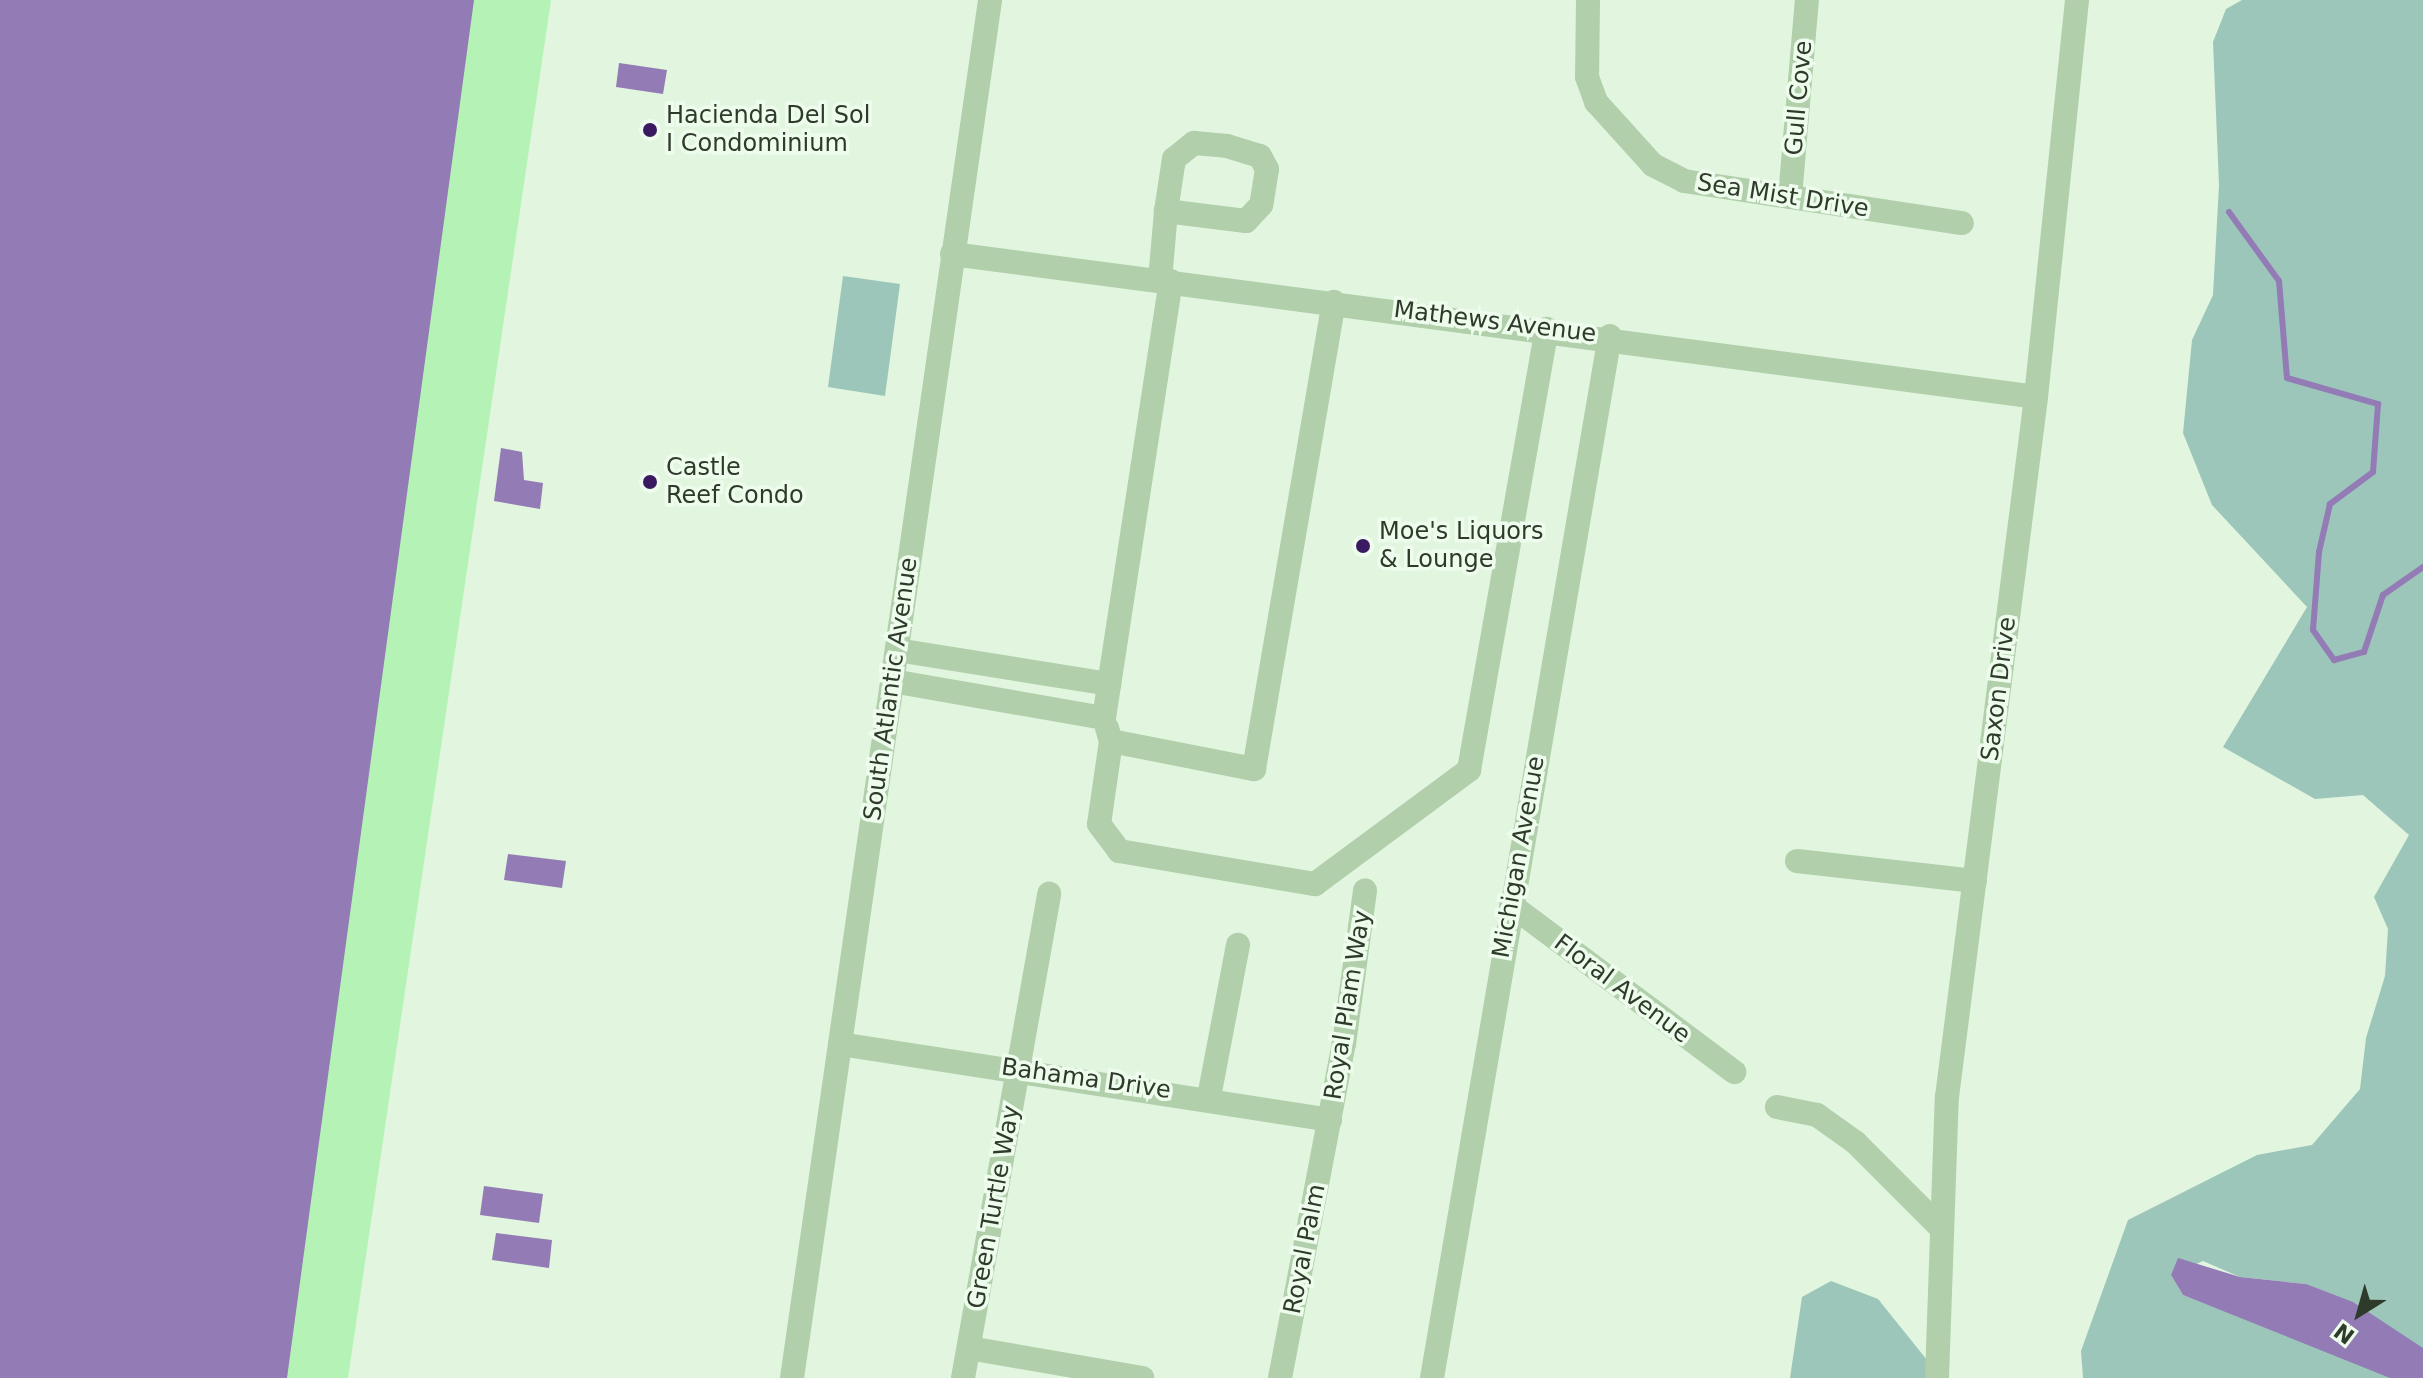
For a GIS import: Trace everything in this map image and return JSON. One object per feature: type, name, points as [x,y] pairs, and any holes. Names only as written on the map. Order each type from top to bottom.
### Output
[{"type":"street","name":"South Atlantic Avenue","points":[[792,1378],[990,0]]},
{"type":"street","name":"Sea Mist Drive","points":[[1588,0],[1587,77],[1621,138],[1684,181],[1962,223]]},
{"type":"street","name":"Gull Cove","points":[[1790,197],[1807,0]]},
{"type":"street","name":"Saxon Drive","points":[[1937,1378],[1947,1097],[2036,397],[2077,0]]},
{"type":"street","points":[[1166,211],[1166,280],[1109,684],[1099,824],[1119,851],[1315,884],[1469,770],[1547,329]]},
{"type":"street","name":"Mathews Avenue","points":[[952,254],[1610,336],[2036,397]]},
{"type":"street","points":[[892,681],[1107,729],[1254,769],[1334,302]]},
{"type":"street","name":"Michigan Avenue","points":[[1432,1378],[1610,336]]},
{"type":"street","points":[[897,650],[1109,684]]},
{"type":"street","points":[[1797,861],[1975,881]]},
{"type":"street","name":"Royal Plam Way","points":[[1330,1120],[1365,890]]},
{"type":"street","name":"Green Turtle Way","points":[[963,1378],[1049,894]]},
{"type":"street","name":"Floral Avenue","points":[[1511,905],[1734,1072]]},
{"type":"street","points":[[1209,1097],[1238,945]]},
{"type":"street","name":"Bahama Drive","points":[[840,1044],[1209,1097],[1330,1120]]},
{"type":"street","points":[[1777,1107],[1817,1115],[1855,1142],[1942,1229]]},
{"type":"street","name":"Royal Palm","points":[[1280,1378],[1330,1120]]},
{"type":"street","points":[[969,1348],[1142,1378]]},
{"type":"shaded area","points":[[0,0],[474,0],[287,1378],[0,1378]]},
{"type":"shaded area","points":[[2242,0],[2423,0],[2423,1378],[2083,1378],[2081,1351],[2128,1220],[2257,1155],[2312,1145],[2360,1089],[2366,1038],[2385,976],[2388,929],[2374,897],[2409,835],[2363,795],[2315,799],[2223,747],[2307,607],[2212,505],[2183,433],[2192,340],[2213,295],[2219,185],[2213,42],[2226,9]],"holes":[[[2203,1261],[2240,1277],[2306,1284],[2243,1318],[2183,1295],[2171,1275]]]},
{"type":"shaded area","points":[[619,63],[667,70],[663,94],[616,87]]},
{"type":"shaded area","points":[[843,276],[900,284],[885,396],[828,387]]},
{"type":"shaded area","points":[[501,448],[522,452],[524,480],[543,483],[540,509],[494,501]]},
{"type":"shaded area","points":[[508,854],[566,861],[562,888],[504,880]]},
{"type":"shaded area","points":[[484,1186],[543,1194],[539,1223],[480,1215]]},
{"type":"shaded area","points":[[496,1233],[552,1240],[549,1268],[492,1260]]},
{"type":"shaded area","points":[[2178,1258],[2240,1277],[2306,1284],[2353,1302],[2423,1348],[2423,1378],[2390,1378],[2183,1295],[2171,1275]]},
{"type":"shaded area","points":[[1831,1281],[1878,1299],[1927,1360],[1926,1378],[1790,1378],[1802,1297]]},
{"type":"sand","points":[[0,0],[551,0],[348,1378],[0,1378]]},
{"type":"waterway","points":[[2229,212],[2279,281],[2287,378],[2378,404],[2373,472],[2330,504],[2319,552],[2313,630],[2334,660],[2364,652],[2383,595],[2423,567]]},
{"type":"place","name":"Hacienda Del Sol I Condominium","points":[[650,130]]},
{"type":"place","name":"Castle Reef Condo","points":[[650,482]]},
{"type":"place","name":"Moe's Liquors & Lounge","points":[[1363,546]]}]
